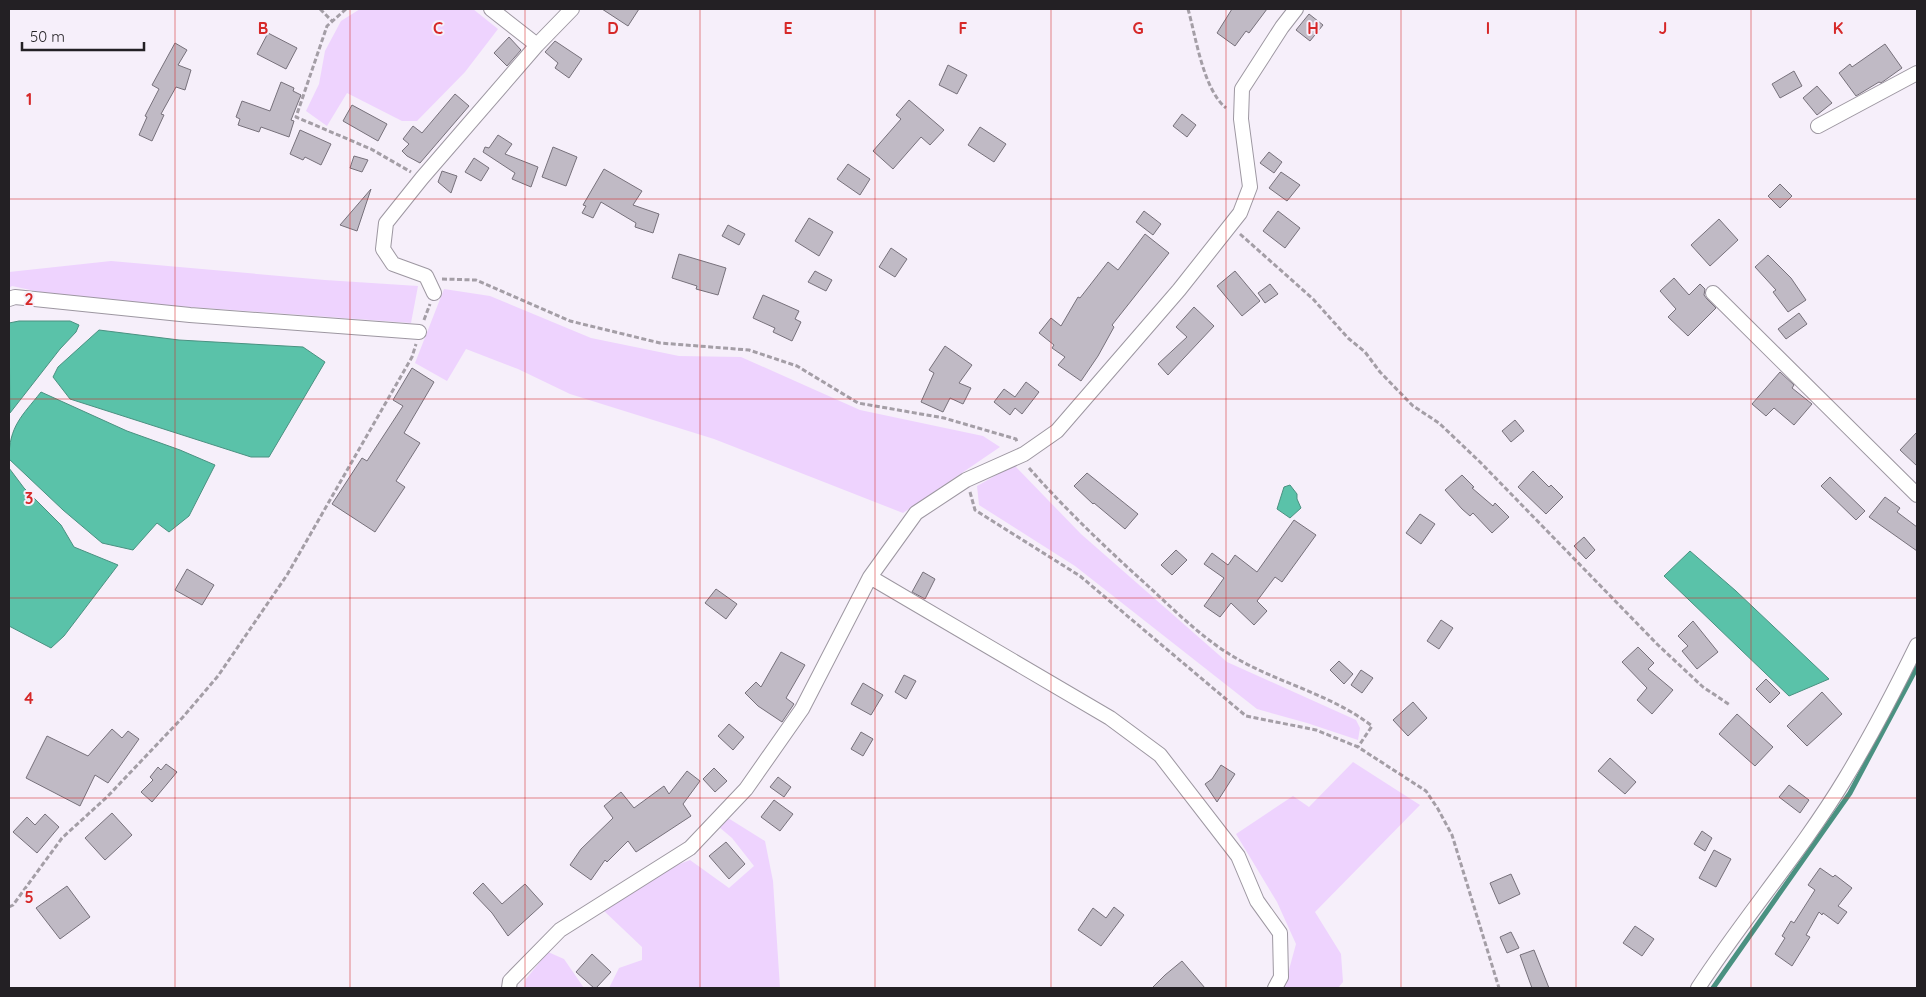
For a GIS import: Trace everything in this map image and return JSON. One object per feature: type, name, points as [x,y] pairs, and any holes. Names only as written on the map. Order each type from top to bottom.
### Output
[{"type":"street","points":[[491,9],[537,45]]},
{"type":"street","points":[[434,293],[426,276],[393,264],[383,249],[386,223],[422,178],[537,45],[572,9]]},
{"type":"street","points":[[509,988],[510,981],[560,930],[690,848],[746,789],[802,709],[870,577],[916,514],[966,480],[1022,455],[1057,432],[1179,290],[1240,213],[1250,186],[1241,119],[1242,89],[1296,9]]},
{"type":"street","points":[[1818,126],[1917,73]]},
{"type":"street","points":[[1713,293],[1917,495]]},
{"type":"street","points":[[9,299],[16,297],[190,315],[419,332]]},
{"type":"street","points":[[870,577],[1110,718],[1160,755],[1238,856],[1257,902],[1280,933],[1282,977],[1274,988]]},
{"type":"street","points":[[1698,988],[1845,780],[1895,691],[1917,645]]},
{"type":"path","points":[[320,9],[332,21]]},
{"type":"path","points":[[346,9],[327,26],[296,117],[371,149],[422,178]]},
{"type":"path","points":[[1188,9],[1206,77],[1219,102],[1241,119]]},
{"type":"path","points":[[1230,225],[1313,299],[1348,338],[1366,352],[1380,372],[1413,406],[1439,423],[1480,462],[1658,645],[1704,686],[1730,705]]},
{"type":"path","points":[[9,907],[13,905],[62,838],[107,797],[218,676],[287,575],[412,356],[434,293],[443,278],[476,280],[570,321],[660,343],[749,350],[796,366],[858,403],[944,418],[1016,439],[1022,455],[1053,495],[1173,610],[1225,652],[1268,676],[1354,712],[1372,726],[1358,747]]},
{"type":"path","points":[[966,480],[975,510],[1080,576],[1246,716],[1316,730],[1358,747],[1426,791],[1452,835],[1499,988]]},
{"type":"shaded area","points":[[360,9],[473,9],[498,29],[465,72],[417,121],[402,121],[347,93],[327,126],[306,111],[319,84],[325,51],[341,21]]},
{"type":"shaded area","points":[[111,261],[325,280],[418,286],[411,323],[67,298],[12,286],[9,288],[9,272]]},
{"type":"shaded area","points":[[444,289],[490,296],[591,338],[679,356],[741,357],[860,410],[983,436],[1000,447],[903,513],[714,439],[570,394],[518,369],[466,349],[447,381],[415,363]]},
{"type":"shaded area","points":[[19,321],[70,321],[79,325],[76,332],[60,349],[10,413],[9,323]]},
{"type":"shaded area","points":[[99,330],[179,340],[303,347],[325,362],[269,457],[251,457],[70,399],[53,377],[58,367]]},
{"type":"shaded area","points":[[41,392],[127,431],[215,465],[189,516],[169,532],[157,523],[133,550],[102,543],[63,510],[9,459],[11,438],[14,430]]},
{"type":"shaded area","points":[[1014,465],[1081,534],[1227,662],[1356,720],[1360,728],[1358,740],[1257,709],[1075,566],[979,505],[977,486]]},
{"type":"shaded area","points":[[9,468],[24,488],[61,525],[74,547],[118,565],[64,636],[51,648],[9,626]]},
{"type":"shaded area","points":[[1290,485],[1297,494],[1301,508],[1290,518],[1277,509],[1284,487]]},
{"type":"shaded area","points":[[1690,551],[1736,591],[1829,679],[1789,696],[1664,576]]},
{"type":"shaded area","points":[[1353,762],[1420,805],[1315,912],[1341,954],[1343,982],[1338,988],[1284,988],[1296,944],[1277,902],[1236,834],[1293,796],[1309,807]]},
{"type":"shaded area","points":[[728,818],[765,841],[773,881],[780,988],[609,988],[619,968],[642,960],[642,947],[603,910],[664,870],[690,860],[729,888],[754,866],[732,838],[719,827]]},
{"type":"shaded area","points":[[548,952],[564,959],[584,988],[524,988],[526,979]]},
{"type":"building","points":[[602,9],[639,9],[628,26]]},
{"type":"building","points":[[1232,9],[1267,9],[1249,33],[1246,31],[1235,46],[1217,33]]},
{"type":"building","points":[[1309,14],[1323,25],[1310,41],[1296,30]]},
{"type":"building","points":[[268,33],[297,48],[286,69],[257,54]]},
{"type":"building","points":[[509,37],[521,50],[507,66],[494,53]]},
{"type":"building","points":[[555,41],[582,59],[569,78],[555,68],[558,63],[545,52]]},
{"type":"building","points":[[175,43],[187,50],[178,65],[191,70],[185,90],[176,87],[161,114],[164,115],[152,141],[139,135],[147,117],[145,116],[159,89],[152,85]]},
{"type":"building","points":[[1885,44],[1902,68],[1881,83],[1879,82],[1856,96],[1839,73],[1850,64],[1852,67]]},
{"type":"building","points":[[948,65],[967,75],[957,94],[939,85]]},
{"type":"building","points":[[1794,71],[1802,86],[1780,98],[1772,84]]},
{"type":"building","points":[[281,82],[294,88],[293,91],[301,95],[291,120],[294,121],[289,137],[261,127],[259,132],[238,125],[240,119],[236,117],[242,101],[270,111]]},
{"type":"building","points":[[1817,86],[1832,103],[1817,115],[1803,98]]},
{"type":"building","points":[[455,94],[469,106],[420,163],[407,156],[402,151],[409,144],[403,139],[413,126],[422,133]]},
{"type":"building","points":[[909,100],[944,130],[930,145],[921,137],[893,169],[873,151],[901,119],[896,115]]},
{"type":"building","points":[[352,105],[387,124],[378,141],[343,121]]},
{"type":"building","points":[[1182,114],[1196,125],[1187,137],[1173,126]]},
{"type":"building","points":[[980,127],[1006,144],[994,162],[968,145]]},
{"type":"building","points":[[300,130],[331,144],[321,165],[305,157],[303,160],[290,154]]},
{"type":"building","points":[[498,135],[512,144],[505,154],[538,167],[531,187],[512,179],[515,173],[483,152],[485,147],[489,148]]},
{"type":"building","points":[[553,147],[577,157],[566,186],[542,177]]},
{"type":"building","points":[[1269,152],[1282,162],[1274,173],[1260,163]]},
{"type":"building","points":[[354,156],[368,160],[362,172],[350,168]]},
{"type":"building","points":[[474,158],[489,168],[481,181],[465,172]]},
{"type":"building","points":[[848,164],[870,179],[860,195],[837,179]]},
{"type":"building","points":[[604,169],[642,191],[633,205],[659,214],[653,233],[635,227],[636,223],[601,202],[593,218],[582,213],[586,206],[583,205]]},
{"type":"building","points":[[442,171],[457,176],[451,193],[438,182]]},
{"type":"building","points":[[1281,172],[1300,185],[1287,201],[1269,188]]},
{"type":"building","points":[[1780,184],[1792,196],[1780,208],[1768,196]]},
{"type":"building","points":[[371,189],[357,231],[340,225]]},
{"type":"building","points":[[1144,211],[1161,224],[1153,235],[1136,222]]},
{"type":"building","points":[[1278,211],[1300,228],[1285,248],[1263,231]]},
{"type":"building","points":[[809,218],[833,232],[819,256],[795,241]]},
{"type":"building","points":[[1719,219],[1738,240],[1710,266],[1691,245]]},
{"type":"building","points":[[728,225],[745,234],[739,245],[722,236]]},
{"type":"building","points":[[1145,234],[1169,253],[1112,325],[1114,327],[1098,356],[1081,381],[1058,365],[1065,357],[1052,348],[1054,345],[1039,333],[1051,318],[1061,326],[1078,297],[1080,298],[1108,262],[1118,270]]},
{"type":"building","points":[[891,248],[907,259],[895,277],[879,267]]},
{"type":"building","points":[[679,254],[726,268],[718,295],[696,289],[697,286],[672,278]]},
{"type":"building","points":[[1768,255],[1791,278],[1806,300],[1788,312],[1773,292],[1776,290],[1755,267]]},
{"type":"building","points":[[815,271],[832,280],[826,291],[808,282]]},
{"type":"building","points":[[1235,271],[1260,301],[1242,316],[1217,286]]},
{"type":"building","points":[[1674,278],[1689,295],[1700,284],[1705,289],[1704,295],[1716,308],[1688,336],[1668,317],[1676,309],[1660,291]]},
{"type":"building","points":[[1270,284],[1278,294],[1265,303],[1258,293]]},
{"type":"building","points":[[763,295],[799,311],[795,319],[801,322],[792,341],[773,332],[775,328],[753,318]]},
{"type":"building","points":[[1194,307],[1214,326],[1168,375],[1158,364],[1187,337],[1176,327]]},
{"type":"building","points":[[1799,313],[1807,324],[1786,339],[1778,329]]},
{"type":"building","points":[[945,346],[972,365],[959,383],[971,388],[963,404],[950,398],[943,412],[921,402],[934,373],[929,370]]},
{"type":"building","points":[[412,368],[434,382],[404,433],[420,443],[396,481],[405,487],[375,532],[332,504],[362,458],[367,461],[403,406],[393,400]]},
{"type":"building","points":[[1780,372],[1794,385],[1792,388],[1812,404],[1794,425],[1774,408],[1766,416],[1752,404]]},
{"type":"building","points":[[1026,382],[1039,392],[1022,414],[1015,408],[1010,415],[994,402],[1004,389],[1015,397]]},
{"type":"building","points":[[1515,420],[1524,431],[1511,442],[1502,431]]},
{"type":"building","points":[[1917,432],[1917,466],[1900,450]]},
{"type":"building","points":[[1533,471],[1549,487],[1551,485],[1563,497],[1546,514],[1518,487]]},
{"type":"building","points":[[1087,473],[1138,514],[1125,529],[1093,504],[1074,486]]},
{"type":"building","points":[[1462,475],[1474,487],[1472,488],[1493,506],[1495,503],[1509,517],[1492,533],[1473,513],[1470,516],[1462,509],[1445,490]]},
{"type":"building","points":[[1830,477],[1865,511],[1856,520],[1821,486]]},
{"type":"building","points":[[1885,497],[1900,508],[1897,512],[1917,527],[1917,551],[1869,517]]},
{"type":"building","points":[[1420,514],[1435,524],[1421,544],[1406,533]]},
{"type":"building","points":[[1294,520],[1316,535],[1282,582],[1275,577],[1257,601],[1267,611],[1254,625],[1231,603],[1220,617],[1204,606],[1224,578],[1204,564],[1212,553],[1228,565],[1235,555],[1257,572]]},
{"type":"building","points":[[1584,537],[1595,550],[1586,559],[1574,546]]},
{"type":"building","points":[[1176,550],[1187,560],[1172,575],[1161,565]]},
{"type":"building","points":[[187,569],[214,585],[202,605],[175,590]]},
{"type":"building","points":[[923,572],[935,579],[925,599],[912,592]]},
{"type":"building","points":[[716,589],[737,604],[726,619],[705,603]]},
{"type":"building","points":[[1441,620],[1453,628],[1439,649],[1427,641]]},
{"type":"building","points":[[1693,621],[1718,652],[1697,669],[1682,651],[1688,646],[1678,636]]},
{"type":"building","points":[[1638,647],[1654,663],[1648,669],[1673,690],[1652,714],[1637,700],[1647,688],[1622,662]]},
{"type":"building","points":[[781,652],[805,665],[786,698],[794,704],[782,722],[758,706],[745,693],[756,682],[761,687]]},
{"type":"building","points":[[1339,661],[1353,674],[1344,684],[1330,670]]},
{"type":"building","points":[[1361,670],[1373,678],[1362,693],[1351,685]]},
{"type":"building","points":[[904,675],[916,681],[906,699],[895,692]]},
{"type":"building","points":[[1766,679],[1780,693],[1770,703],[1756,689]]},
{"type":"building","points":[[863,683],[883,695],[871,715],[851,704]]},
{"type":"building","points":[[1822,692],[1842,714],[1807,746],[1787,726]]},
{"type":"building","points":[[1413,702],[1427,718],[1408,736],[1393,720]]},
{"type":"building","points":[[1737,714],[1773,747],[1755,766],[1719,734]]},
{"type":"building","points":[[729,724],[744,737],[733,750],[718,736]]},
{"type":"building","points":[[112,729],[122,738],[128,731],[139,739],[108,783],[95,775],[80,806],[26,778],[47,736],[88,756]]},
{"type":"building","points":[[861,732],[873,739],[863,756],[851,749]]},
{"type":"building","points":[[1610,758],[1636,782],[1625,794],[1598,771]]},
{"type":"building","points":[[166,764],[177,772],[152,802],[141,792],[153,780],[150,777],[158,767],[161,770]]},
{"type":"building","points":[[1221,765],[1235,774],[1217,802],[1205,784],[1212,779]]},
{"type":"building","points":[[714,768],[727,781],[715,792],[703,779]]},
{"type":"building","points":[[687,771],[700,781],[683,804],[691,816],[636,852],[628,841],[607,862],[605,860],[591,880],[570,865],[581,849],[613,818],[604,806],[621,792],[634,808],[664,786],[669,794]]},
{"type":"building","points":[[778,777],[791,787],[784,797],[770,787]]},
{"type":"building","points":[[1789,785],[1809,800],[1800,813],[1779,797]]},
{"type":"building","points":[[774,800],[793,814],[780,831],[761,817]]},
{"type":"building","points":[[112,813],[132,835],[105,860],[85,838]]},
{"type":"building","points":[[45,814],[59,827],[37,853],[13,832],[27,817],[35,825]]},
{"type":"building","points":[[1702,831],[1712,838],[1705,851],[1694,844]]},
{"type":"building","points":[[726,842],[745,864],[729,879],[709,856]]},
{"type":"building","points":[[1714,850],[1731,859],[1716,887],[1699,878]]},
{"type":"building","points":[[1820,868],[1833,877],[1835,875],[1852,888],[1838,906],[1847,912],[1838,924],[1819,912],[1806,935],[1810,937],[1792,966],[1775,954],[1785,938],[1782,936],[1791,921],[1794,923],[1815,890],[1808,885]]},
{"type":"building","points":[[1511,874],[1520,894],[1499,904],[1490,883]]},
{"type":"building","points":[[483,883],[502,904],[525,884],[543,904],[508,936],[492,913],[473,893]]},
{"type":"building","points":[[67,886],[90,917],[60,939],[36,908]]},
{"type":"building","points":[[1114,907],[1124,915],[1101,946],[1078,930],[1093,908],[1106,918]]},
{"type":"building","points":[[1635,926],[1654,939],[1642,956],[1623,943]]},
{"type":"building","points":[[1511,932],[1519,948],[1507,953],[1500,937]]},
{"type":"building","points":[[1534,950],[1549,988],[1532,988],[1520,955]]},
{"type":"building","points":[[592,954],[611,972],[596,988],[576,972]]},
{"type":"building","points":[[1182,961],[1205,988],[1152,988],[1165,975]]},
{"type":"waterway","points":[[1713,988],[1850,793],[1917,667]]}]
